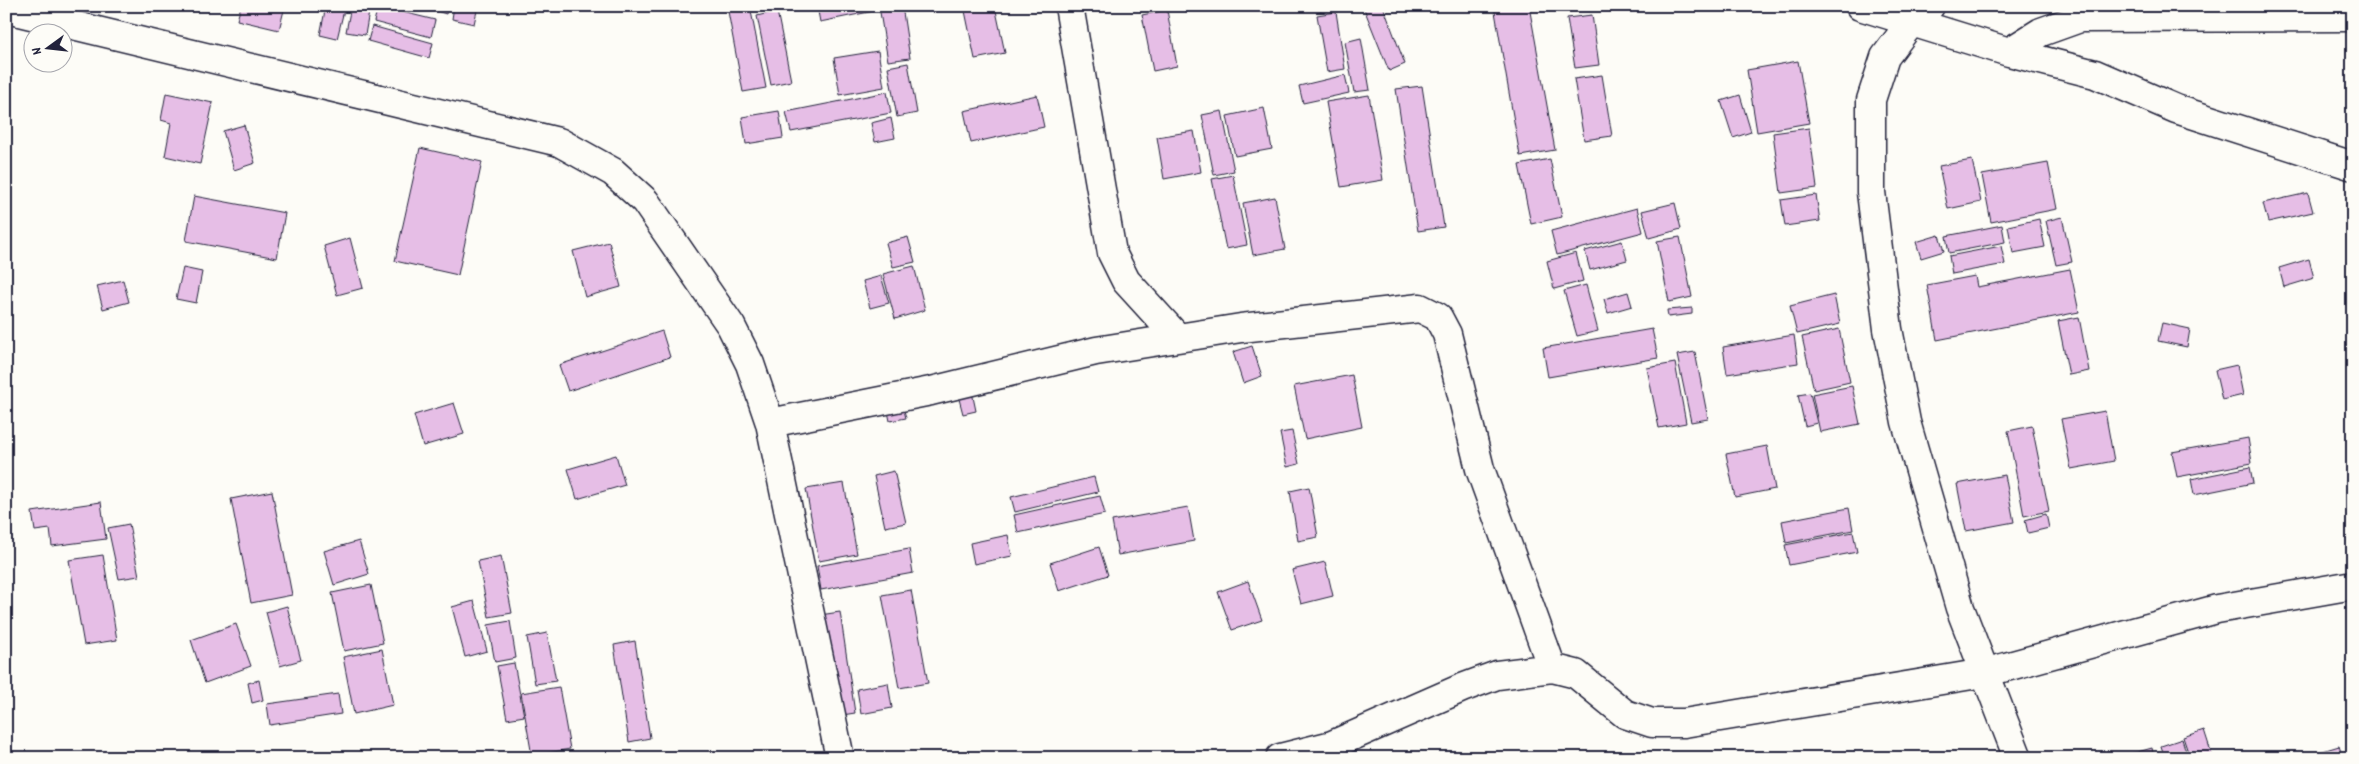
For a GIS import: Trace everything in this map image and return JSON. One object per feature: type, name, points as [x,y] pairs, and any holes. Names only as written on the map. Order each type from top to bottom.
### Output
[{"type":"street","points":[[1069,6],[1112,253],[1126,281],[1178,338]]},
{"type":"street","points":[[1860,6],[1921,13],[2009,52],[2094,74],[2176,109],[2353,166]]},
{"type":"street","points":[[6,9],[559,142],[613,172],[645,200],[731,326],[750,364],[770,422],[840,758]]},
{"type":"street","points":[[1921,13],[1885,57],[1871,100],[1870,192],[1888,329],[1906,422],[1960,608],[2018,758]]},
{"type":"street","points":[[2009,52],[2041,32],[2080,18],[2353,17]]},
{"type":"street","points":[[770,422],[931,391],[1096,351],[1241,328],[1420,308],[1438,317],[1448,334],[1480,469],[1552,668]]},
{"type":"street","points":[[1280,758],[1332,745],[1462,688],[1497,676],[1552,668],[1576,674],[1624,714],[1652,723],[1684,723],[1984,673],[2218,609],[2353,585]]},
{"type":"building","points":[[241,6],[285,6],[279,30],[237,20]]},
{"type":"building","points":[[326,6],[345,6],[337,39],[320,35]]},
{"type":"building","points":[[351,6],[370,6],[365,35],[346,32]]},
{"type":"building","points":[[378,6],[435,20],[431,37],[374,22]]},
{"type":"building","points":[[427,6],[448,6],[446,14],[427,8]]},
{"type":"building","points":[[454,6],[478,6],[474,24],[452,19]]},
{"type":"building","points":[[727,6],[750,6],[766,88],[743,92]]},
{"type":"building","points":[[817,6],[873,6],[874,11],[820,22]]},
{"type":"building","points":[[879,6],[902,6],[910,58],[888,61]]},
{"type":"building","points":[[964,6],[995,6],[1005,53],[975,59]]},
{"type":"building","points":[[1319,6],[1340,6],[1320,11]]},
{"type":"building","points":[[1363,6],[1383,6],[1405,64],[1389,71]]},
{"type":"building","points":[[1494,6],[1529,6],[1555,150],[1520,156]]},
{"type":"building","points":[[1167,10],[1177,66],[1153,71],[1142,15]]},
{"type":"building","points":[[777,11],[791,81],[771,85],[757,16]]},
{"type":"building","points":[[1336,12],[1345,69],[1327,72],[1317,15]]},
{"type":"building","points":[[1592,15],[1599,65],[1575,68],[1567,18]]},
{"type":"building","points":[[372,26],[433,43],[429,58],[368,41]]},
{"type":"building","points":[[1361,38],[1370,90],[1354,92],[1345,42]]},
{"type":"building","points":[[878,51],[884,87],[840,95],[834,58]]},
{"type":"building","points":[[1798,61],[1809,123],[1757,132],[1747,70]]},
{"type":"building","points":[[908,63],[917,113],[897,117],[888,67]]},
{"type":"building","points":[[1345,75],[1349,93],[1303,103],[1299,86]]},
{"type":"building","points":[[1602,75],[1612,136],[1584,140],[1574,79]]},
{"type":"building","points":[[1422,86],[1444,227],[1418,231],[1396,89]]},
{"type":"building","points":[[887,92],[891,113],[791,132],[786,112]]},
{"type":"building","points":[[166,93],[213,103],[200,164],[165,156],[171,123],[161,120]]},
{"type":"building","points":[[1037,95],[1044,127],[971,143],[964,111]]},
{"type":"building","points":[[1369,95],[1383,180],[1341,187],[1326,102]]},
{"type":"building","points":[[1740,95],[1751,132],[1733,138],[1721,101]]},
{"type":"building","points":[[1264,108],[1272,149],[1235,156],[1227,116]]},
{"type":"building","points":[[779,111],[783,138],[746,144],[742,117]]},
{"type":"building","points":[[1222,111],[1234,171],[1214,175],[1202,115]]},
{"type":"building","points":[[891,118],[895,138],[875,142],[871,123]]},
{"type":"building","points":[[244,125],[255,163],[234,170],[223,131]]},
{"type":"building","points":[[1809,128],[1817,188],[1781,193],[1773,133]]},
{"type":"building","points":[[1194,131],[1201,172],[1164,179],[1157,137]]},
{"type":"building","points":[[420,148],[482,162],[458,275],[395,261]]},
{"type":"building","points":[[1550,159],[1562,217],[1531,224],[1519,165]]},
{"type":"building","points":[[1972,160],[1981,202],[1948,209],[1939,166]]},
{"type":"building","points":[[2048,163],[2057,209],[1991,222],[1982,175]]},
{"type":"building","points":[[1233,175],[1247,245],[1226,249],[1212,179]]},
{"type":"building","points":[[2308,193],[2313,212],[2268,222],[2263,203]]},
{"type":"building","points":[[1816,195],[1820,221],[1785,226],[1781,200]]},
{"type":"building","points":[[194,196],[285,213],[277,258],[186,241]]},
{"type":"building","points":[[1275,197],[1285,249],[1253,255],[1243,203]]},
{"type":"building","points":[[1675,203],[1681,229],[1649,238],[1642,211]]},
{"type":"building","points":[[1637,208],[1643,232],[1557,255],[1551,231]]},
{"type":"building","points":[[2062,217],[2072,262],[2056,265],[2046,221]]},
{"type":"building","points":[[2039,219],[2045,247],[2013,253],[2008,226]]},
{"type":"building","points":[[2002,225],[2005,242],[1949,253],[1946,236]]},
{"type":"building","points":[[1939,235],[1944,251],[1921,258],[1916,242]]},
{"type":"building","points":[[908,237],[915,262],[893,267],[886,243]]},
{"type":"building","points":[[1680,237],[1692,297],[1669,302],[1657,241]]},
{"type":"building","points":[[350,238],[363,288],[337,295],[324,246]]},
{"type":"building","points":[[1622,241],[1627,260],[1590,270],[1585,251]]},
{"type":"building","points":[[609,242],[621,287],[585,297],[573,251]]},
{"type":"building","points":[[2001,246],[2005,264],[1952,274],[1949,256]]},
{"type":"building","points":[[1576,253],[1583,281],[1554,289],[1547,261]]},
{"type":"building","points":[[2309,259],[2314,278],[2284,287],[2279,268]]},
{"type":"building","points":[[914,266],[925,310],[895,319],[883,274]]},
{"type":"building","points":[[183,268],[202,272],[196,303],[176,299]]},
{"type":"building","points":[[2070,269],[2079,312],[1937,340],[1927,285],[1975,276],[1977,287]]},
{"type":"building","points":[[881,276],[889,303],[870,308],[863,281]]},
{"type":"building","points":[[123,280],[129,302],[103,309],[97,286]]},
{"type":"building","points":[[1586,285],[1598,331],[1577,336],[1564,291]]},
{"type":"building","points":[[1628,292],[1632,306],[1608,313],[1604,299]]},
{"type":"building","points":[[1834,295],[1840,324],[1797,334],[1790,306]]},
{"type":"building","points":[[1692,308],[1692,314],[1668,317],[1667,310]]},
{"type":"building","points":[[2079,317],[2089,371],[2069,375],[2058,321]]},
{"type":"building","points":[[2162,323],[2190,329],[2187,347],[2158,341]]},
{"type":"building","points":[[1652,329],[1658,358],[1548,377],[1543,348]]},
{"type":"building","points":[[1839,329],[1850,382],[1814,390],[1802,337]]},
{"type":"building","points":[[662,331],[670,357],[568,391],[559,365]]},
{"type":"building","points":[[1794,335],[1798,363],[1727,374],[1723,347]]},
{"type":"building","points":[[1252,346],[1262,376],[1243,383],[1233,352]]},
{"type":"building","points":[[1695,352],[1708,419],[1691,422],[1677,355]]},
{"type":"building","points":[[1675,363],[1686,423],[1659,428],[1647,368]]},
{"type":"building","points":[[2237,365],[2243,395],[2222,400],[2215,370]]},
{"type":"building","points":[[1352,375],[1362,427],[1305,439],[1294,386]]},
{"type":"building","points":[[1852,386],[1860,424],[1820,432],[1812,394]]},
{"type":"building","points":[[972,392],[976,411],[963,414],[958,395]]},
{"type":"building","points":[[1810,393],[1817,423],[1805,426],[1798,395]]},
{"type":"building","points":[[901,399],[906,418],[890,421],[886,402]]},
{"type":"building","points":[[454,403],[464,434],[423,446],[414,415]]},
{"type":"building","points":[[2105,411],[2114,461],[2071,469],[2061,419]]},
{"type":"building","points":[[2032,426],[2049,511],[2024,516],[2008,431]]},
{"type":"building","points":[[1292,431],[1299,464],[1287,467],[1280,433]]},
{"type":"building","points":[[2248,438],[2252,463],[2177,477],[2172,452]]},
{"type":"building","points":[[1767,446],[1775,489],[1735,497],[1726,454]]},
{"type":"building","points":[[616,455],[625,485],[577,499],[568,469]]},
{"type":"building","points":[[2250,467],[2253,483],[2194,495],[2191,479]]},
{"type":"building","points":[[894,471],[906,523],[885,527],[874,476]]},
{"type":"building","points":[[2005,475],[2014,522],[1966,531],[1957,484]]},
{"type":"building","points":[[1094,477],[1098,492],[1015,512],[1011,497]]},
{"type":"building","points":[[844,483],[857,554],[819,561],[806,489]]},
{"type":"building","points":[[1309,487],[1318,537],[1298,541],[1290,491]]},
{"type":"building","points":[[272,491],[292,595],[251,603],[231,499]]},
{"type":"building","points":[[1100,496],[1105,514],[1018,533],[1014,515]]},
{"type":"building","points":[[101,502],[106,539],[52,546],[50,529],[35,531],[32,512]]},
{"type":"building","points":[[1188,507],[1194,541],[1118,555],[1112,521]]},
{"type":"building","points":[[1849,508],[1853,530],[1786,543],[1782,521]]},
{"type":"building","points":[[2046,514],[2049,528],[2028,533],[2025,520]]},
{"type":"building","points":[[129,524],[139,576],[119,579],[108,528]]},
{"type":"building","points":[[1853,532],[1857,552],[1789,565],[1785,545]]},
{"type":"building","points":[[1008,535],[1012,556],[974,564],[970,543]]},
{"type":"building","points":[[359,541],[369,574],[334,585],[324,551]]},
{"type":"building","points":[[1099,547],[1108,575],[1059,591],[1050,563]]},
{"type":"building","points":[[909,549],[913,573],[821,590],[817,566]]},
{"type":"building","points":[[103,555],[117,640],[84,645],[69,560]]},
{"type":"building","points":[[501,556],[512,613],[489,617],[478,561]]},
{"type":"building","points":[[1325,562],[1333,596],[1301,604],[1292,570]]},
{"type":"building","points":[[1248,581],[1262,620],[1232,630],[1218,592]]},
{"type":"building","points":[[371,585],[383,643],[344,651],[332,593]]},
{"type":"building","points":[[911,590],[928,683],[899,688],[882,595]]},
{"type":"building","points":[[474,601],[487,651],[465,657],[452,607]]},
{"type":"building","points":[[287,606],[301,660],[280,666],[266,612]]},
{"type":"building","points":[[840,612],[855,713],[836,716],[820,615]]},
{"type":"building","points":[[510,621],[516,658],[495,662],[488,625]]},
{"type":"building","points":[[236,624],[251,666],[205,683],[191,640]]},
{"type":"building","points":[[547,633],[556,681],[535,684],[527,637]]},
{"type":"building","points":[[635,641],[650,738],[629,742],[614,645]]},
{"type":"building","points":[[382,649],[393,705],[354,714],[343,657]]},
{"type":"building","points":[[514,663],[524,716],[507,719],[497,666]]},
{"type":"building","points":[[259,680],[263,700],[252,703],[248,683]]},
{"type":"building","points":[[888,683],[892,708],[861,714],[857,689]]},
{"type":"building","points":[[559,687],[570,749],[532,756],[521,693]]},
{"type":"building","points":[[338,694],[341,714],[270,725],[267,704]]},
{"type":"building","points":[[2204,730],[2213,758],[2190,758],[2183,737]]},
{"type":"building","points":[[2182,739],[2188,758],[2165,758],[2161,746]]},
{"type":"building","points":[[2339,746],[2343,758],[2303,757]]},
{"type":"building","points":[[2152,748],[2154,758],[2128,758],[2127,755]]}]
